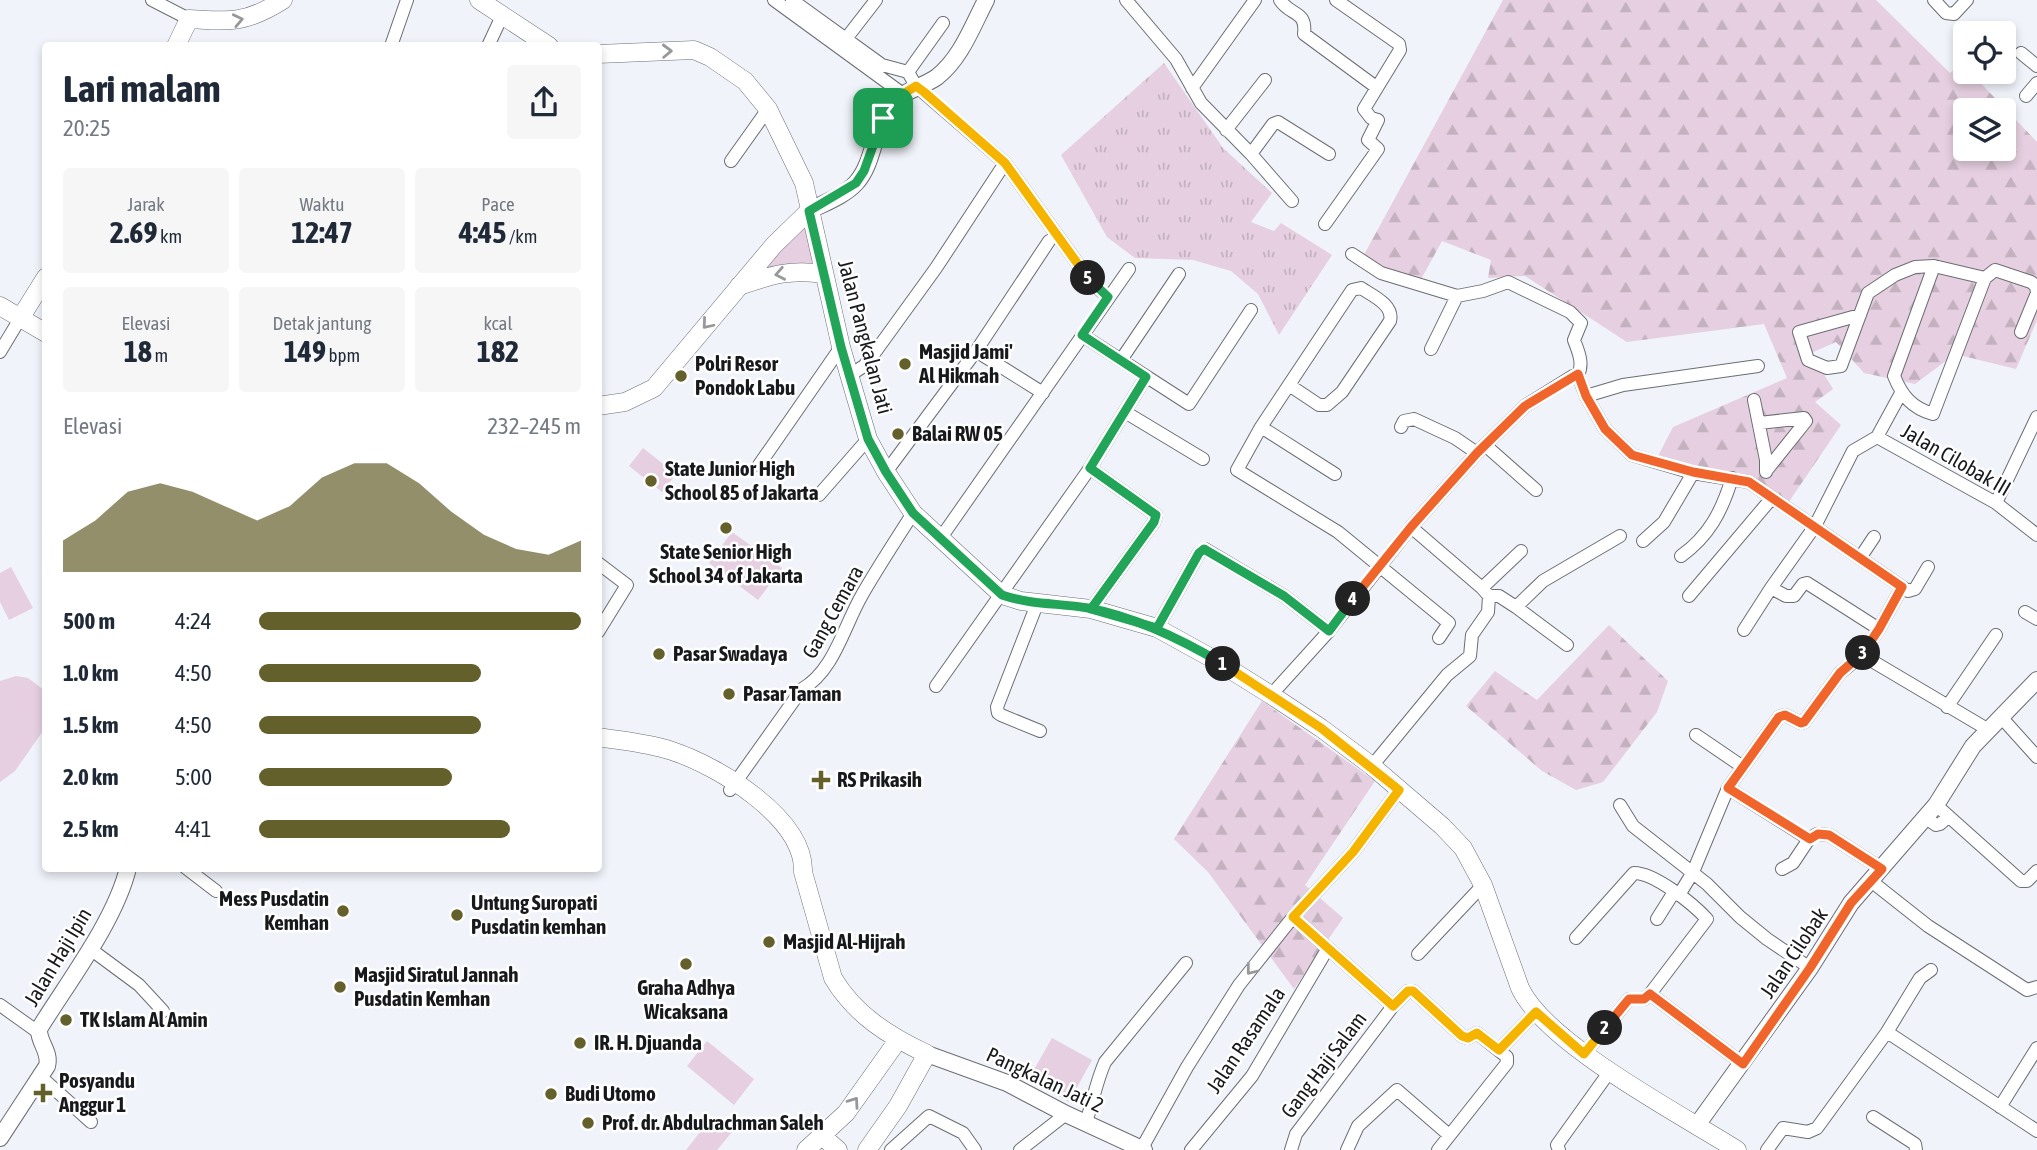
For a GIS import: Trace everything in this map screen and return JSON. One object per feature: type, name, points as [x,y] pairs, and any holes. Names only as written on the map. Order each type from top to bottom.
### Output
[{"type":"main road","points":[[178,42],[189,19],[238,21],[271,8],[283,0]]},
{"type":"main road","points":[[479,0],[543,42]]},
{"type":"main road","name":"Jalan Pangkalan Jati","points":[[602,54],[694,50],[710,57],[745,81],[768,109],[804,183],[841,347],[856,372],[868,439],[889,469],[913,513],[946,530],[1005,591],[1037,604],[1063,604],[1091,609],[1157,628],[1271,695],[1372,766],[1456,840],[1468,857],[1483,886],[1520,988],[1536,1012],[1584,1054],[1698,1125],[1714,1144],[1737,1150]]},
{"type":"main road","points":[[602,405],[625,402],[654,388],[738,287],[809,211]]},
{"type":"main road","points":[[738,287],[775,274],[799,271],[824,274]]},
{"type":"main road","points":[[0,306],[33,320],[42,290]]},
{"type":"main road","points":[[602,738],[670,750],[709,766],[732,787]]},
{"type":"main road","points":[[602,745],[678,762],[766,805],[781,820],[803,859],[803,872],[833,978],[842,993],[876,1026],[927,1054],[898,1106],[867,1150]]},
{"type":"main road","points":[[806,1150],[846,1113],[898,1040]]},
{"type":"main road","points":[[822,1136],[838,1150]]},
{"type":"street","points":[[152,0],[170,4],[189,19]]},
{"type":"street","points":[[392,42],[407,0]]},
{"type":"street","points":[[774,0],[909,84],[935,78],[956,59],[986,0]]},
{"type":"street","points":[[792,0],[909,84],[1005,163],[1091,282],[1108,297]]},
{"type":"street","points":[[845,40],[876,0]]},
{"type":"street","points":[[1126,0],[1176,59],[1201,103],[1292,201]]},
{"type":"street","points":[[1192,88],[1255,0]]},
{"type":"street","points":[[1325,224],[1378,149],[1368,139],[1378,120],[1371,118],[1364,109],[1400,50],[1399,44],[1336,0]]},
{"type":"street","points":[[1934,0],[1946,13],[1954,14],[1967,0]]},
{"type":"street","points":[[1284,2],[1301,16],[1306,25],[1304,34],[1376,86]]},
{"type":"street","points":[[490,42],[502,16]]},
{"type":"street","points":[[809,211],[856,183],[864,171],[883,118],[909,84],[943,23]]},
{"type":"street","points":[[2021,53],[2037,65]]},
{"type":"street","points":[[1226,130],[1265,80]]},
{"type":"street","points":[[2026,96],[2037,83]]},
{"type":"street","points":[[731,161],[768,109]]},
{"type":"street","points":[[1251,154],[1273,124],[1278,122],[1329,154]]},
{"type":"street","points":[[856,372],[936,268],[1005,163]]},
{"type":"street","points":[[889,469],[976,351],[1049,241]]},
{"type":"street","points":[[1271,695],[1329,631],[1411,527],[1481,449],[1525,406],[1578,374],[1581,369],[1574,340],[1581,323],[1570,312],[1508,282],[1457,296],[1381,273],[1352,254]]},
{"type":"street","points":[[1934,266],[1894,376],[1901,393],[1923,411],[1933,414],[1985,278],[1995,270],[2036,286],[2036,293],[2021,332]]},
{"type":"street","points":[[1860,315],[1799,332],[1808,360],[1827,368],[1841,366],[1860,315],[1868,293],[1895,275],[1915,267],[1934,266],[1985,278]]},
{"type":"street","points":[[946,530],[1129,269]]},
{"type":"street","points":[[1121,360],[1180,274]]},
{"type":"street","points":[[1289,385],[1319,405],[1327,405],[1342,392],[1390,321],[1390,309],[1361,288],[1352,290],[1261,427],[1237,470],[1338,532],[1449,623],[1438,638]]},
{"type":"street","points":[[1431,349],[1457,296]]},
{"type":"street","points":[[1082,335],[1187,403],[1191,403],[1251,310]]},
{"type":"street","points":[[0,352],[33,320]]},
{"type":"street","points":[[759,465],[841,347]]},
{"type":"street","points":[[976,351],[1044,393]]},
{"type":"street","points":[[1586,396],[1623,384],[1758,366]]},
{"type":"street","points":[[1578,374],[1586,396],[1605,429],[1632,455],[1693,472],[1749,482],[1908,591],[1915,589],[1928,566]]},
{"type":"street","points":[[936,686],[1090,468],[1146,377]]},
{"type":"street","points":[[1877,437],[1901,393]]},
{"type":"street","points":[[1754,400],[1766,471]]},
{"type":"street","points":[[1125,412],[1203,459]]},
{"type":"street","points":[[1996,503],[2037,417]]},
{"type":"street","points":[[1756,487],[1806,421],[1804,418],[1759,423]]},
{"type":"street","points":[[1401,427],[1404,421],[1414,419],[1481,449],[1536,490]]},
{"type":"street","points":[[1261,427],[1335,474]]},
{"type":"street","name":"Jalan Cilobak III","points":[[1744,631],[1815,526],[1853,452],[1877,437],[1996,503],[2036,533]]},
{"type":"street","points":[[819,495],[868,439]]},
{"type":"street","points":[[1090,468],[1156,515],[1154,522],[1091,609]]},
{"type":"street","points":[[1643,541],[1664,522],[1693,472]]},
{"type":"street","points":[[1681,556],[1698,543],[1718,517],[1732,478]]},
{"type":"street","points":[[1689,596],[1771,499]]},
{"type":"street","name":"Gang Cemara","points":[[732,787],[802,689],[818,678],[852,618],[860,598],[913,513]]},
{"type":"street","points":[[1411,527],[1486,592],[1499,596],[1516,607],[1567,645]]},
{"type":"street","points":[[1516,607],[1543,581],[1620,536]]},
{"type":"street","points":[[1860,558],[1874,537]]},
{"type":"street","points":[[1157,628],[1199,553],[1205,549],[1284,596],[1329,631]]},
{"type":"street","points":[[1372,766],[1447,675],[1470,656],[1472,635],[1488,612],[1486,592],[1521,551]]},
{"type":"street","points":[[602,566],[627,585],[602,626]]},
{"type":"street","points":[[1771,588],[1786,596],[1794,596],[1803,584],[1807,583],[1879,629]]},
{"type":"street","points":[[1657,919],[1693,872],[1728,788],[1779,717],[1785,715],[1804,722],[1840,673],[1861,655],[1902,587]]},
{"type":"street","points":[[1037,604],[997,707],[1001,715],[1040,731]]},
{"type":"street","points":[[2025,612],[2037,619]]},
{"type":"street","points":[[1947,707],[1996,635]]},
{"type":"street","points":[[1861,655],[1987,729]]},
{"type":"street","name":"Jalan Cilobak","points":[[1698,1125],[1810,968],[1851,903],[1926,818],[1942,811],[1965,758],[1987,729],[2035,685]]},
{"type":"street","points":[[2000,717],[2037,757]]},
{"type":"street","points":[[1696,735],[1743,767]]},
{"type":"street","points":[[1728,788],[1810,839]]},
{"type":"street","points":[[1143,1149],[1187,1067],[1239,985],[1293,917],[1353,852],[1399,790]]},
{"type":"street","points":[[1620,805],[1633,826],[1693,872],[1767,939],[1810,968]]},
{"type":"street","points":[[1942,811],[2021,881],[2032,883],[2037,871]]},
{"type":"street","points":[[1782,869],[1793,863],[1810,839],[1818,834],[1829,835],[1877,875],[1928,926],[2027,990],[2037,987]]},
{"type":"street","name":"Jalan Haji Ipin","points":[[41,1077],[49,1060],[38,1032],[118,897],[127,872]]},
{"type":"street","points":[[191,872],[216,891]]},
{"type":"street","points":[[1576,938],[1634,873],[1650,878],[1677,894],[1707,920],[1650,994],[1644,999],[1629,999],[1584,1054]]},
{"type":"street","points":[[1418,954],[1483,886]]},
{"type":"street","points":[[1293,917],[1393,1006],[1408,991],[1413,991],[1462,1036],[1468,1038],[1477,1033],[1507,1057],[1507,1063],[1438,1150]]},
{"type":"street","points":[[89,948],[139,985],[163,1011]]},
{"type":"street","name":"Jalan Rasamala","points":[[1191,1150],[1252,1076],[1328,948]]},
{"type":"street","points":[[1086,1122],[1092,1107],[1097,1078],[1105,1062],[1186,963]]},
{"type":"street","points":[[1767,1150],[1783,1128],[1808,1132],[1817,1128],[1888,1032],[1920,978],[1931,970]]},
{"type":"street","points":[[1650,994],[1743,1064]]},
{"type":"street","points":[[0,1005],[38,1032]]},
{"type":"street","name":"Gang Haji Salam","points":[[1291,1150],[1296,1134],[1393,1006]]},
{"type":"street","points":[[1499,1050],[1536,1012]]},
{"type":"street","points":[[1888,1032],[2037,1131]]},
{"type":"street","points":[[2000,1108],[2032,1069],[2037,1048]]},
{"type":"street","name":"Pangkalan Jati 2","points":[[927,1054],[1007,1083],[1066,1114],[1143,1149]]},
{"type":"street","points":[[1559,1150],[1558,1145],[1610,1071]]},
{"type":"street","points":[[0,1138],[41,1077],[91,1122]]},
{"type":"street","points":[[1346,1150],[1358,1126],[1397,1090],[1449,1135]]},
{"type":"street","points":[[1020,1150],[1066,1114]]},
{"type":"street","points":[[891,1150],[929,1116],[963,1133],[974,1150]]},
{"type":"street","points":[[1873,1117],[1914,1144],[1916,1150]]},
{"type":"green space","points":[[1503,0],[1876,0],[1950,73],[1953,70],[1953,84],[1981,84],[1995,98],[1953,98],[1953,161],[2016,161],[2016,120],[2037,142],[2037,320],[2016,369],[1955,354],[1915,384],[1864,373],[1836,342],[1811,353],[1833,389],[1815,402],[1841,425],[1784,509],[1742,482],[1654,464],[1673,427],[1787,378],[1764,324],[1627,342],[1525,276],[1488,278],[1491,260],[1442,241],[1419,283],[1359,264]]},
{"type":"green space","points":[[1164,63],[1223,148],[1272,193],[1251,222],[1274,231],[1281,223],[1332,255],[1279,335],[1258,294],[1231,271],[1193,260],[1135,258],[1107,237],[1061,155]]},
{"type":"green space","points":[[806,223],[816,266],[758,273]]},
{"type":"green space","points":[[643,448],[676,474],[662,492],[629,466]]},
{"type":"green space","points":[[732,532],[782,568],[758,600],[709,563]]},
{"type":"green space","points":[[11,567],[33,608],[9,620],[0,602],[0,573]]},
{"type":"green space","points":[[1609,625],[1668,681],[1657,712],[1603,782],[1576,790],[1542,771],[1466,706],[1495,671],[1537,700]]},
{"type":"green space","points":[[16,676],[28,678],[42,688],[42,732],[15,771],[0,782],[0,681]]},
{"type":"green space","points":[[1262,701],[1375,781],[1305,885],[1343,918],[1294,989],[1208,872],[1174,839]]},
{"type":"green space","points":[[1052,1038],[1092,1060],[1069,1102],[1028,1080]]},
{"type":"green space","points":[[707,1041],[754,1079],[734,1105],[687,1066]]},
{"type":"green space","points":[[712,1117],[732,1132],[717,1150],[686,1150]]},
{"type":"place","name":"Masjid Jami' Al Hikmah","points":[[905,364]]},
{"type":"place","name":"Polri Resor Pondok Labu","points":[[681,376]]},
{"type":"place","name":"Balai RW 05","points":[[898,434]]},
{"type":"place","name":"State Junior High School 85 of Jakarta","points":[[651,481]]},
{"type":"place","name":"State Senior High School 34 of Jakarta","points":[[726,528]]},
{"type":"place","name":"Pasar Swadaya","points":[[659,654]]},
{"type":"place","name":"Pasar Taman","points":[[729,694]]},
{"type":"place","name":"RS Prikasih","points":[[821,780]]},
{"type":"place","name":"Mess Pusdatin Kemhan","points":[[343,911]]},
{"type":"place","name":"Untung Suropati Pusdatin kemhan","points":[[457,915]]},
{"type":"place","name":"Masjid Al-Hijrah","points":[[769,942]]},
{"type":"place","name":"Graha Adhya Wicaksana","points":[[686,964]]},
{"type":"place","name":"Masjid Siratul Jannah Pusdatin Kemhan","points":[[340,987]]},
{"type":"place","name":"TK Islam Al Amin","points":[[66,1020]]},
{"type":"place","name":"IR. H. Djuanda","points":[[580,1043]]},
{"type":"place","name":"Posyandu Anggur 1","points":[[43,1093]]},
{"type":"place","name":"Budi Utomo","points":[[551,1094]]},
{"type":"place","name":"Prof. dr. Abdulrachman Saleh","points":[[588,1123]]},
{"type":"route","points":[[883,118],[864,171],[856,183],[809,211],[841,347],[868,439],[913,513],[1002,595],[1037,604],[1063,604],[1091,609],[1157,628],[1215,660],[1321,728],[1399,790],[1353,852],[1293,917],[1393,1006],[1408,991],[1413,991],[1462,1036],[1468,1038],[1477,1033],[1499,1050],[1536,1012],[1584,1054],[1629,999],[1644,999],[1650,994],[1743,1064],[1810,968],[1851,903],[1882,869],[1829,835],[1818,834],[1810,839],[1728,788],[1779,717],[1785,715],[1804,722],[1840,673],[1861,655],[1902,587],[1749,482],[1693,472],[1632,455],[1605,429],[1586,396],[1578,374],[1525,406],[1477,453],[1378,566],[1329,631],[1284,596],[1205,549],[1199,553],[1157,628],[1091,609],[1154,522],[1156,515],[1090,468],[1146,377],[1082,335],[1108,297],[1091,282],[1005,163],[916,86],[890,106],[883,118]]}]
